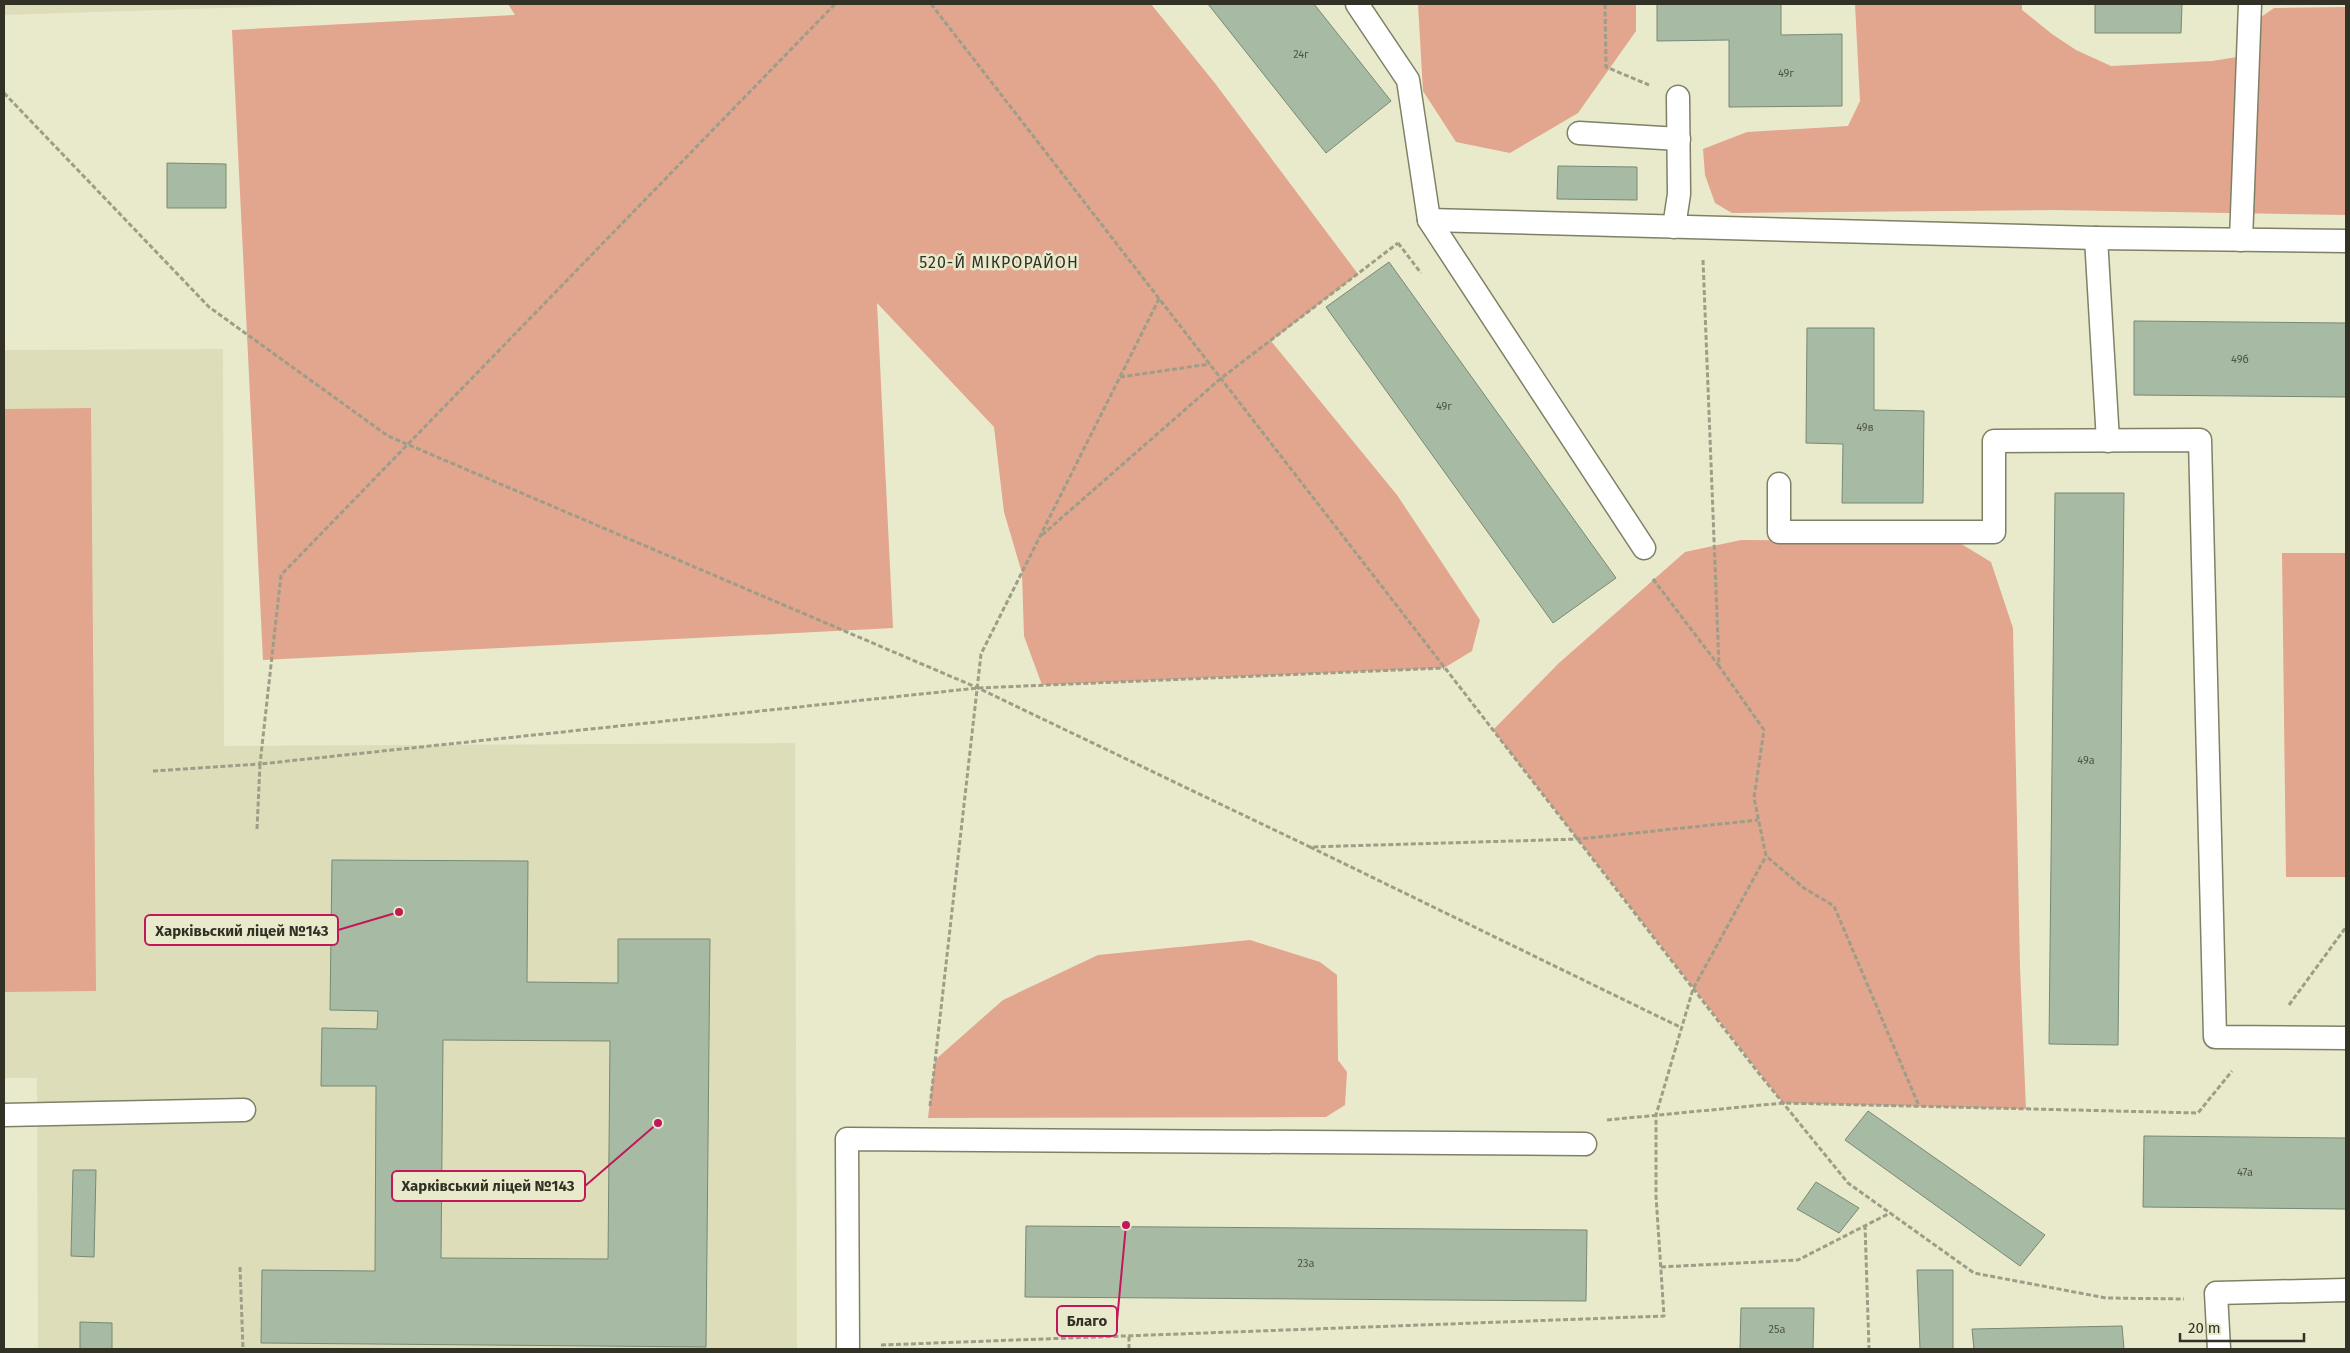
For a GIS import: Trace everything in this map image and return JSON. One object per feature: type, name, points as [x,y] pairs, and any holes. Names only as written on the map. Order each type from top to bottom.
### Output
[{"type":"lane","points":[[1357,4],[1408,80],[1429,220],[1644,548]]},
{"type":"lane","points":[[2241,240],[2250,4]]},
{"type":"lane","points":[[1674,227],[1679,194],[1678,97]]},
{"type":"lane","points":[[1579,133],[1679,139]]},
{"type":"lane","points":[[1429,220],[2096,238],[2346,241]]},
{"type":"lane","points":[[2096,238],[2108,441]]},
{"type":"lane","points":[[1779,484],[1779,532],[1994,532],[1994,441],[2200,440],[2215,1037],[2346,1038]]},
{"type":"lane","points":[[4,1115],[244,1110]]},
{"type":"lane","points":[[848,1348],[847,1139],[1585,1144]]},
{"type":"lane","points":[[2219,1349],[2216,1293],[2346,1290]]},
{"type":"path","points":[[257,830],[260,764],[281,575],[835,4]]},
{"type":"path","points":[[932,4],[1693,989],[1848,1183],[1974,1273],[2106,1298],[2195,1299],[2216,1293]]},
{"type":"path","points":[[1605,4],[1606,67],[1678,97]]},
{"type":"path","points":[[4,93],[209,307],[388,436],[978,688],[1682,1028]]},
{"type":"path","points":[[1039,538],[1220,379],[1429,220]]},
{"type":"path","points":[[1701,227],[1719,666],[1764,730],[1754,798],[1766,856],[1804,888],[1834,906],[1918,1106]]},
{"type":"path","points":[[926,1140],[981,654],[1159,299]]},
{"type":"path","points":[[1120,377],[1210,364]]},
{"type":"path","points":[[153,771],[260,764],[978,688],[1444,668]]},
{"type":"path","points":[[1310,847],[1579,839],[1758,820]]},
{"type":"path","points":[[848,1348],[1664,1316],[1656,1196],[1656,1115],[1693,989],[1766,856]]},
{"type":"path","points":[[1607,1119],[1783,1103],[2198,1113],[2236,1066],[2266,1038],[2346,927]]},
{"type":"path","points":[[1661,1267],[1798,1260],[1890,1213]]},
{"type":"path","points":[[1866,1225],[1869,1349]]},
{"type":"path","points":[[240,1268],[243,1349]]},
{"type":"path","points":[[1129,1336],[1129,1349]]},
{"type":"shaded area","points":[[4,4],[347,4],[4,15]]},
{"type":"shaded area","points":[[508,4],[1151,4],[1214,82],[1358,274],[1271,341],[1397,495],[1480,620],[1472,651],[1444,668],[1042,685],[1024,636],[1022,573],[1004,512],[994,427],[877,303],[893,628],[263,660],[232,30],[515,15]]},
{"type":"shaded area","points":[[1418,4],[1636,4],[1636,31],[1578,113],[1510,153],[1456,142],[1423,91]]},
{"type":"shaded area","points":[[1855,4],[2022,4],[2022,10],[2052,34],[2076,50],[2111,66],[2212,61],[2256,54],[2261,17],[2274,8],[2346,7],[2346,215],[2054,210],[1732,213],[1715,203],[1705,175],[1703,149],[1747,132],[1848,126],[1860,101]]},
{"type":"shaded area","points":[[223,349],[224,746],[795,743],[797,1349],[38,1349],[37,1078],[4,1078],[4,350]]},
{"type":"shaded area","points":[[91,408],[96,991],[4,992],[4,409]]},
{"type":"shaded area","points":[[1741,540],[1958,542],[1991,562],[2013,628],[2020,967],[2026,1109],[1783,1103],[1493,730],[1559,663],[1685,552]]},
{"type":"shaded area","points":[[2282,553],[2346,553],[2346,877],[2286,877]]},
{"type":"shaded area","points":[[1250,940],[1320,962],[1337,975],[1338,1060],[1347,1072],[1345,1105],[1326,1117],[928,1118],[935,1060],[1003,1000],[1098,955]]},
{"type":"building","points":[[1208,4],[1314,4],[1391,101],[1326,153]]},
{"type":"building","points":[[1657,4],[1781,4],[1781,35],[1842,34],[1842,106],[1729,107],[1729,40],[1657,41]]},
{"type":"building","points":[[2095,4],[2182,4],[2181,33],[2095,33]]},
{"type":"building","points":[[167,163],[226,164],[226,208],[167,208]]},
{"type":"building","points":[[1558,166],[1637,167],[1637,200],[1557,199]]},
{"type":"building","points":[[1389,262],[1616,578],[1553,623],[1326,307]]},
{"type":"building","points":[[2134,321],[2346,323],[2346,397],[2134,395]]},
{"type":"building","points":[[1807,328],[1874,328],[1874,410],[1924,411],[1923,503],[1842,503],[1843,444],[1806,443]]},
{"type":"building","points":[[2055,493],[2124,493],[2118,1045],[2049,1044]]},
{"type":"building","points":[[332,860],[528,861],[527,982],[618,983],[618,939],[710,939],[706,1347],[261,1343],[262,1270],[375,1271],[376,1086],[321,1086],[322,1028],[377,1029],[378,1011],[330,1010]],"holes":[[[443,1040],[610,1041],[608,1259],[441,1258]]]},
{"type":"building","points":[[1868,1111],[2045,1235],[2020,1266],[1845,1140]]},
{"type":"building","points":[[2144,1136],[2346,1138],[2346,1209],[2143,1207]]},
{"type":"building","points":[[73,1170],[96,1170],[94,1257],[71,1256]]},
{"type":"building","points":[[1816,1182],[1859,1208],[1839,1233],[1797,1209]]},
{"type":"building","points":[[1026,1226],[1587,1230],[1586,1301],[1025,1297]]},
{"type":"building","points":[[1917,1270],[1953,1270],[1953,1349],[1920,1349]]},
{"type":"building","points":[[1741,1308],[1814,1308],[1813,1349],[1740,1349]]},
{"type":"building","points":[[80,1322],[112,1323],[112,1349],[80,1349]]},
{"type":"building","points":[[2122,1326],[2124,1349],[1974,1349],[1972,1329]]},
{"type":"place","name":"Харківьский ліцей №143","points":[[399,912]]},
{"type":"place","name":"Харківський ліцей №143","points":[[658,1123]]},
{"type":"place","name":"Благо","points":[[1126,1225]]},
{"type":"district","name":"520-Й МІКРОРАЙОН","points":[[999,262]]}]
